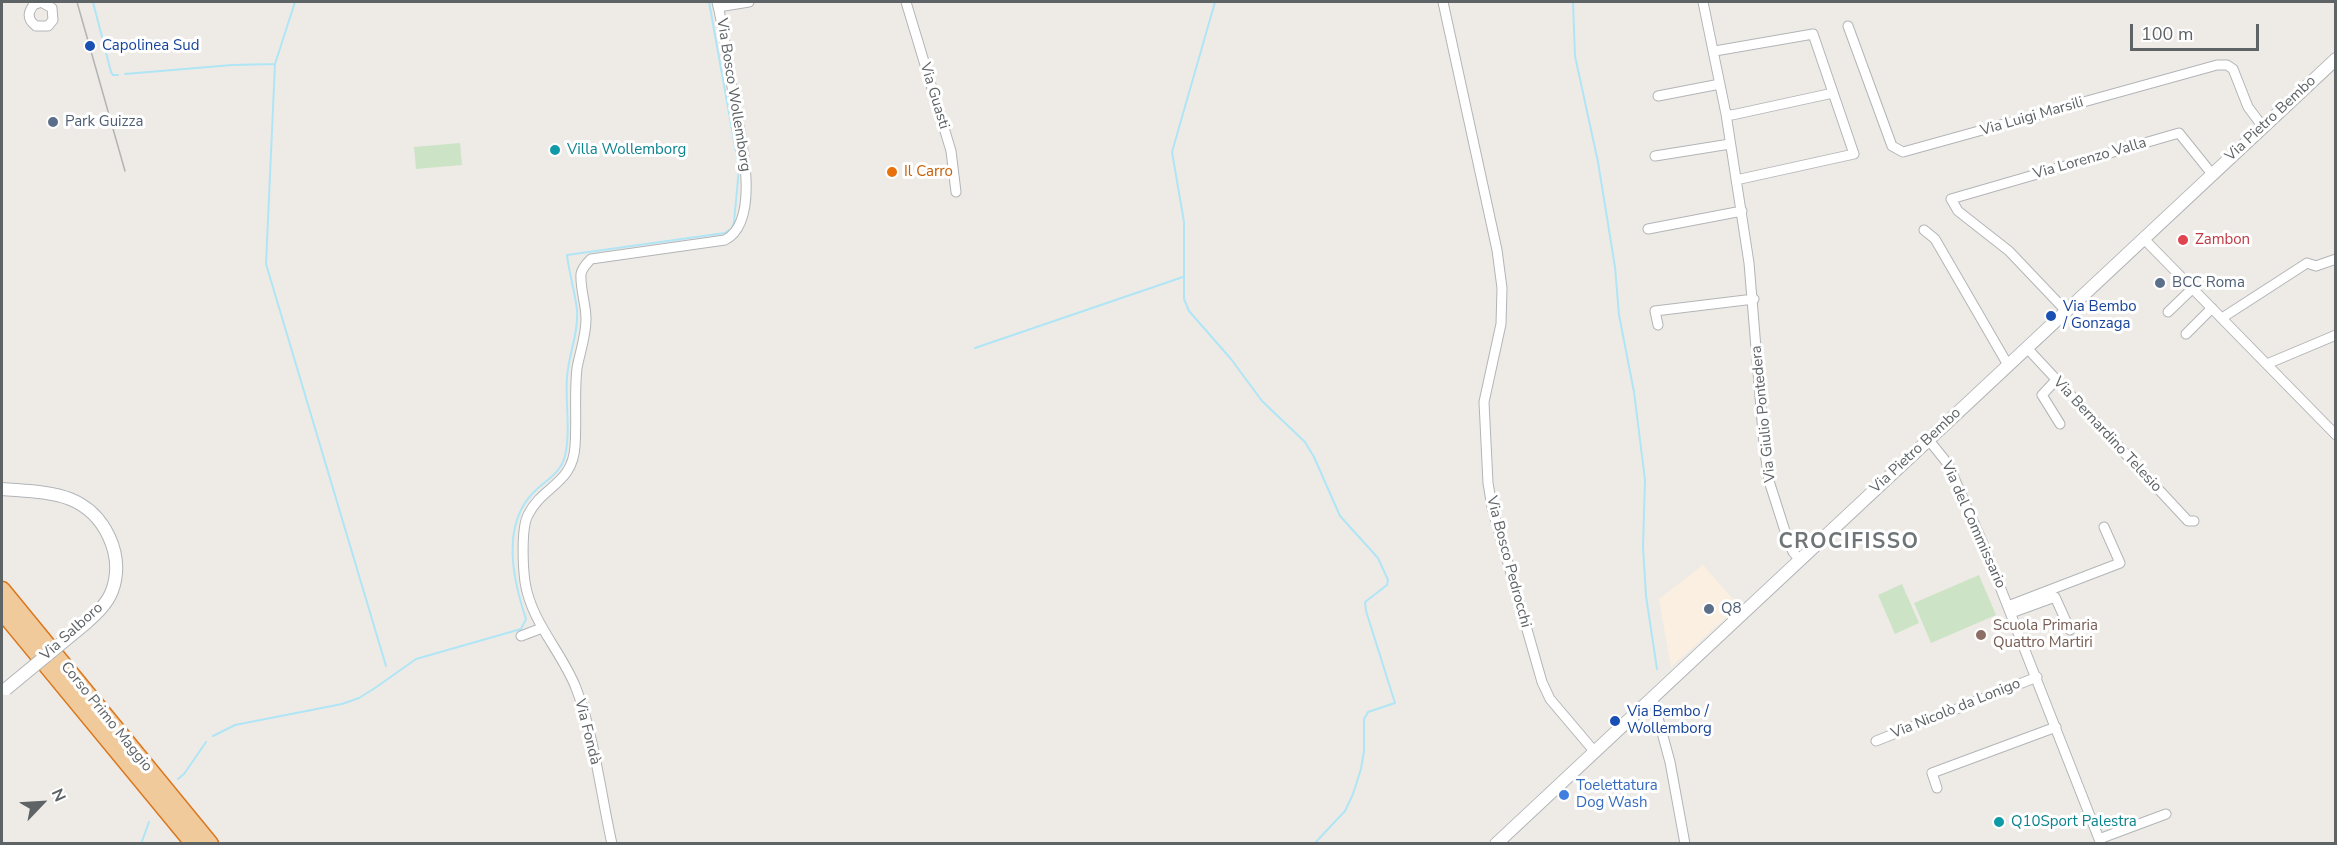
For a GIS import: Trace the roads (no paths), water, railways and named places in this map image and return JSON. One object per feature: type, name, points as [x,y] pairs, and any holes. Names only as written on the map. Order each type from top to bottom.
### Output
[{"type":"highway","name":"Corso Primo Maggio","points":[[2,590],[210,843]]},
{"type":"highway","name":"Corso Primo Maggio","points":[[2,610],[195,843]]},
{"type":"main road","name":"Via Pietro Bembo","points":[[1504,841],[1594,751],[2336,59]]},
{"type":"main road","name":"Via Salboro","points":[[2,489],[56,495],[71,499],[96,515],[106,528],[113,544],[116,575],[112,591],[104,605],[4,692]]},
{"type":"street","points":[[718,4],[749,2]]},
{"type":"street","name":"Via Guasti","points":[[906,2],[951,151],[956,192]]},
{"type":"street","name":"Via Bosco Pedrocchi","points":[[1443,2],[1497,250],[1502,288],[1501,324],[1485,388],[1484,402],[1488,483],[1492,507],[1542,682],[1550,699],[1594,751]]},
{"type":"street","name":"Via Giulio Pontedera","points":[[1703,2],[1726,114],[1742,211],[1754,299],[1763,435],[1769,481],[1789,543],[1800,560]]},
{"type":"street","points":[[35,3],[45,3],[54,7],[53,20],[48,26],[36,26],[29,17],[35,3]]},
{"type":"street","name":"Via Bosco Wollemborg","points":[[542,628],[530,601],[525,581],[525,526],[532,508],[540,498],[561,481],[570,468],[575,453],[577,370],[586,320],[581,273],[585,264],[591,259],[726,240],[737,232],[741,222],[746,180],[743,147],[718,4]]},
{"type":"street","name":"Via Luigi Marsili","points":[[1848,26],[1892,146],[1903,152],[2217,65],[2227,65],[2233,69],[2247,107],[2263,127]]},
{"type":"street","points":[[1714,51],[1813,34],[1854,154],[1736,180]]},
{"type":"street","points":[[1658,96],[1720,84]]},
{"type":"street","points":[[1726,114],[1732,115],[1833,93]]},
{"type":"street","name":"Via Lorenzo Valla","points":[[2066,310],[2009,251],[1958,211],[1951,199],[2179,133],[2212,174]]},
{"type":"street","points":[[1655,156],[1730,144]]},
{"type":"street","points":[[1648,229],[1742,211]]},
{"type":"street","points":[[1924,230],[1935,239],[2008,365]]},
{"type":"street","points":[[2144,238],[2336,435]]},
{"type":"street","points":[[2222,318],[2307,263],[2316,266],[2336,259]]},
{"type":"street","points":[[2168,312],[2193,288]]},
{"type":"street","points":[[1658,325],[1655,310],[1754,299]]},
{"type":"street","points":[[2186,334],[2212,308]]},
{"type":"street","points":[[2267,364],[2336,335]]},
{"type":"street","name":"Via Bernardino Telesio","points":[[2026,348],[2191,521]]},
{"type":"street","points":[[2056,380],[2042,395],[2060,424]]},
{"type":"street","name":"Via del Commissario","points":[[1928,440],[1947,464],[2010,610],[2100,841],[2166,814]]},
{"type":"street","points":[[2010,610],[2120,563],[2104,527]]},
{"type":"street","points":[[2010,610],[2055,597],[2070,630]]},
{"type":"street","points":[[520,636],[542,628]]},
{"type":"street","name":"Via Fondà","points":[[542,628],[567,669],[582,705],[612,843]]},
{"type":"street","name":"Via Nicolò da Lonigo","points":[[1876,741],[2037,677]]},
{"type":"street","points":[[1651,699],[1663,732],[1685,843]]},
{"type":"street","points":[[1937,788],[1932,773],[2056,727]]},
{"type":"waterway","points":[[93,2],[111,72],[113,75],[118,75]]},
{"type":"waterway","points":[[295,2],[275,64],[266,264],[386,666]]},
{"type":"waterway","points":[[213,736],[235,725],[342,704],[359,698],[416,659],[521,629],[526,619],[514,571],[513,537],[517,521],[523,506],[533,493],[560,468],[567,446],[567,378],[577,319],[567,255],[725,233],[732,228],[734,222],[739,168],[709,2]]},
{"type":"waterway","points":[[1215,2],[1172,152],[1184,222],[1184,299],[1189,311],[1231,359],[1262,401],[1305,442],[1340,516],[1378,558],[1388,580],[1387,585],[1365,602],[1395,703],[1368,712],[1364,719],[1364,751],[1361,769],[1353,794],[1345,811],[1314,844]]},
{"type":"waterway","points":[[1573,2],[1575,56],[1598,162],[1615,267],[1619,315],[1634,392],[1645,480],[1643,547],[1646,596],[1657,669]]},
{"type":"waterway","points":[[125,74],[232,65],[275,64]]},
{"type":"waterway","points":[[975,348],[1183,277]]},
{"type":"waterway","points":[[178,779],[206,742]]},
{"type":"waterway","points":[[141,844],[149,822]]},
{"type":"tram line","points":[[77,2],[125,171]]},
{"type":"place","name":"Capolinea Sud","points":[[90,46]]},
{"type":"place","name":"Park Guizza","points":[[53,122]]},
{"type":"place","name":"Villa Wollemborg","points":[[555,150]]},
{"type":"place","name":"Il Carro","points":[[892,172]]},
{"type":"place","name":"Zambon","points":[[2183,240]]},
{"type":"place","name":"BCC Roma","points":[[2160,283]]},
{"type":"place","name":"Via Bembo / Gonzaga","points":[[2051,316]]},
{"type":"place","name":"Q8","points":[[1709,609]]},
{"type":"place","name":"Scuola Primaria Quattro Martiri","points":[[1981,635]]},
{"type":"place","name":"Via Bembo / Wollemborg","points":[[1615,721]]},
{"type":"place","name":"Toelettatura Dog Wash","points":[[1564,795]]},
{"type":"place","name":"Q10Sport Palestra","points":[[1999,822]]},
{"type":"district","name":"CROCIFISSO","points":[[1849,543]]}]
